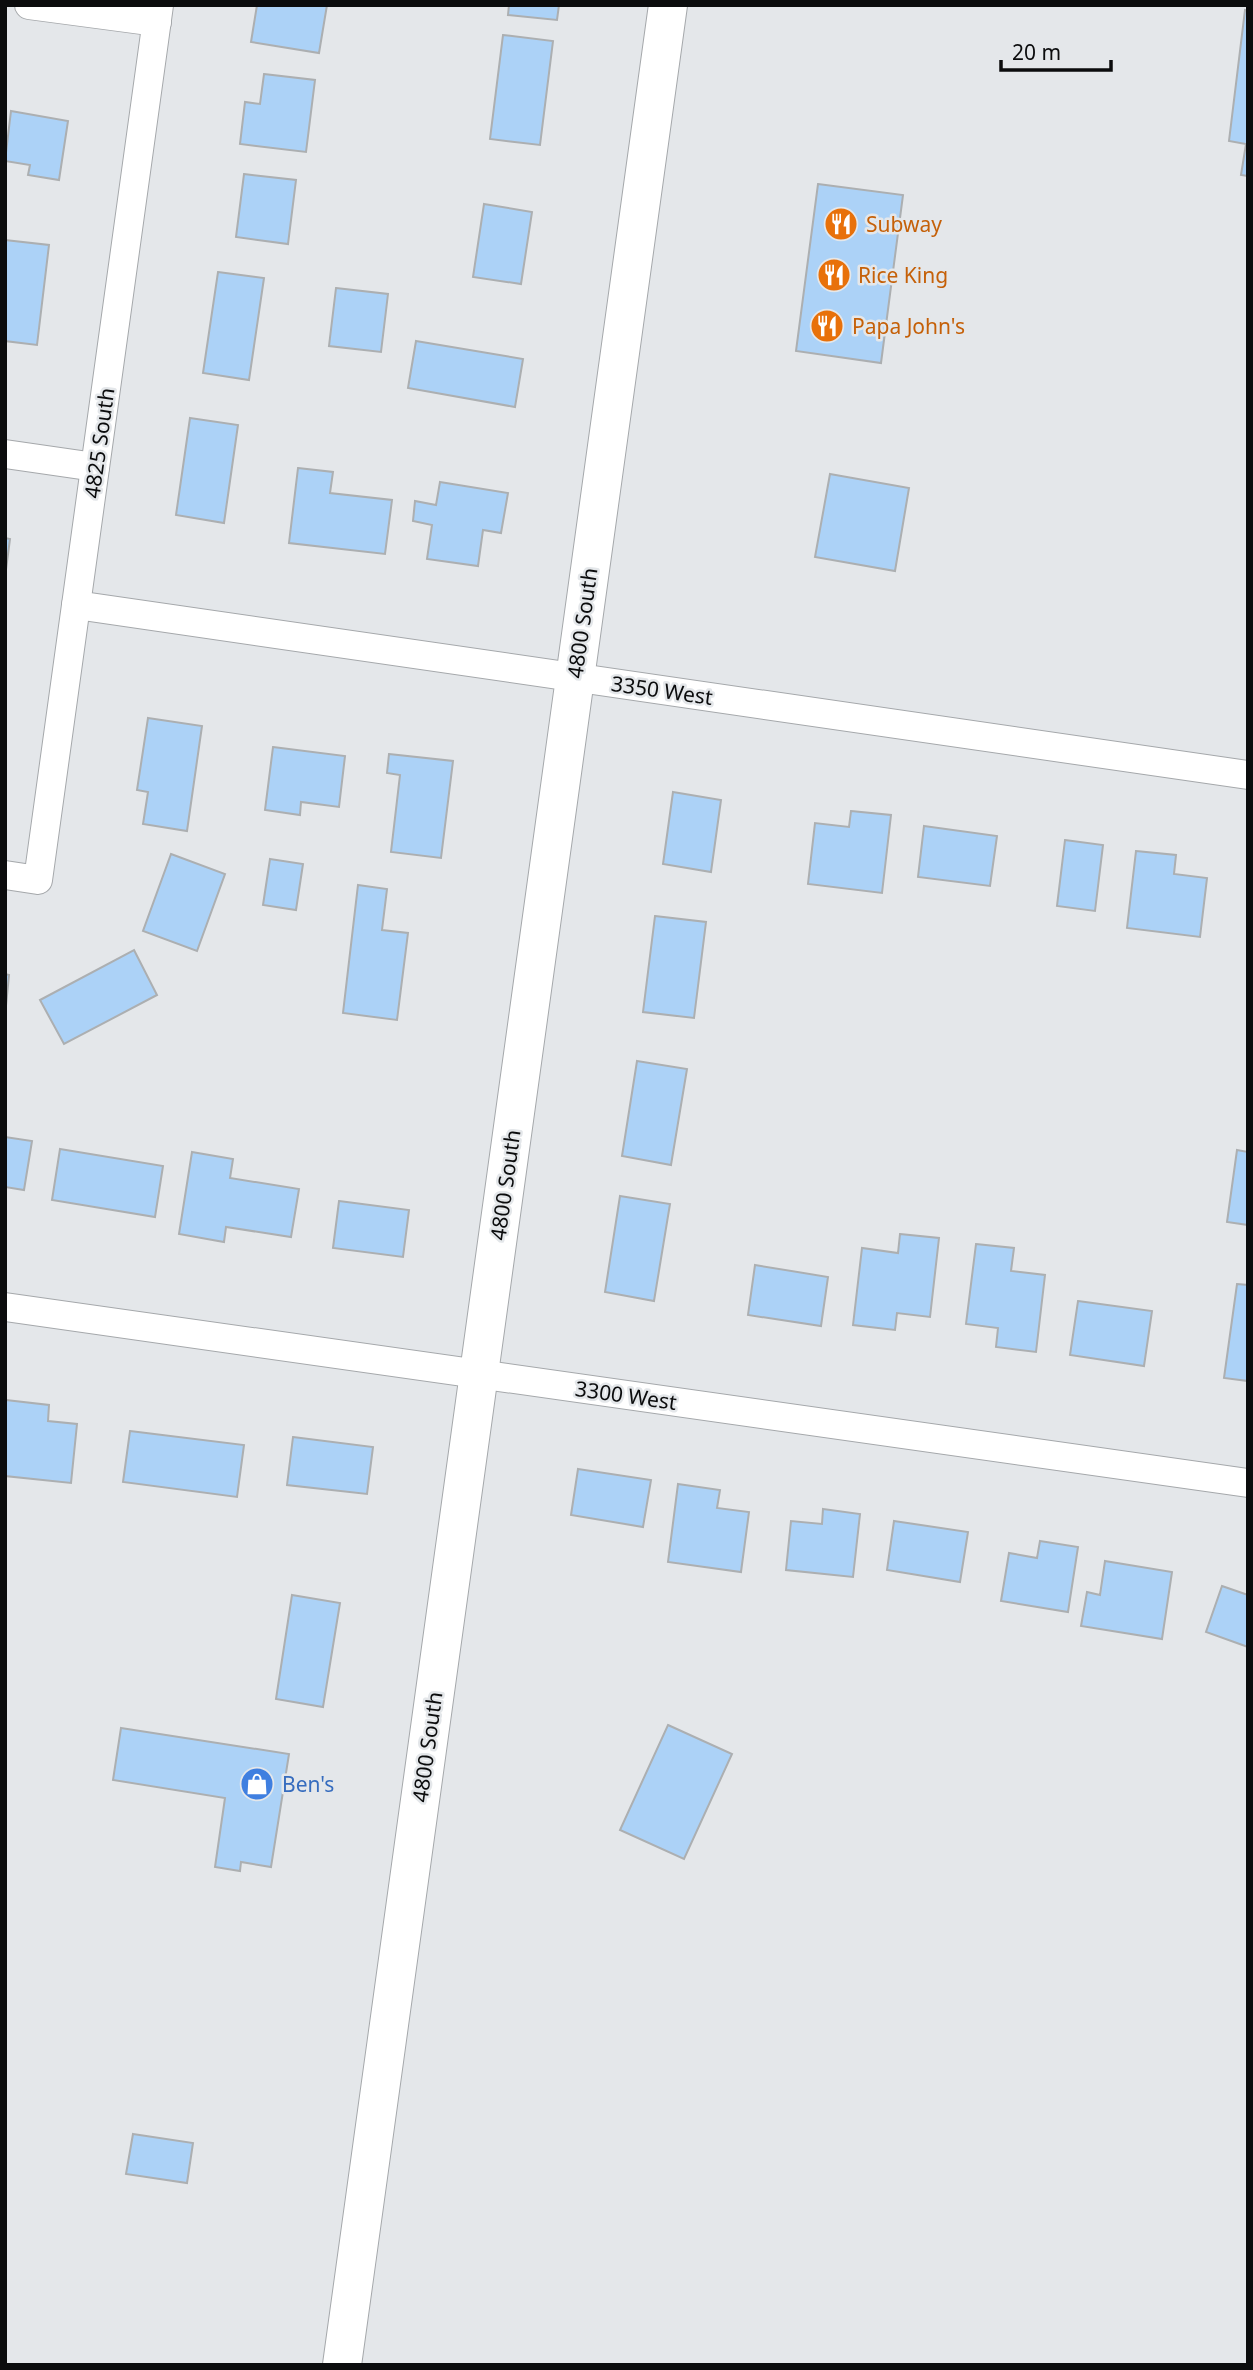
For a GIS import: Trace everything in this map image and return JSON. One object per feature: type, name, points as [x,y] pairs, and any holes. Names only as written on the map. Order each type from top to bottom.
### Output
[{"type":"main road","name":"4800 South","points":[[342,2365],[668,5]]},
{"type":"street","points":[[29,5],[158,14]]},
{"type":"street","name":"4825 South","points":[[5,875],[38,880],[158,14]]},
{"type":"street","points":[[5,454],[95,467]]},
{"type":"street","name":"3350 West","points":[[76,605],[1248,775]]},
{"type":"street","name":"3300 West","points":[[5,1307],[1248,1483]]},
{"type":"building","points":[[257,5],[327,5],[319,53],[251,42]]},
{"type":"building","points":[[509,5],[559,5],[557,20],[508,15]]},
{"type":"building","points":[[1245,10],[1248,11],[1248,176],[1241,175],[1246,144],[1229,141]]},
{"type":"building","points":[[503,35],[553,41],[540,145],[490,139]]},
{"type":"building","points":[[264,74],[315,80],[306,152],[240,144],[245,102],[260,104]]},
{"type":"building","points":[[11,111],[68,121],[59,180],[28,175],[30,165],[5,161]]},
{"type":"building","points":[[244,174],[296,180],[288,244],[236,237]]},
{"type":"building","points":[[818,184],[903,195],[881,363],[796,351]]},
{"type":"building","points":[[484,204],[532,212],[521,284],[473,277]]},
{"type":"building","points":[[5,240],[49,245],[37,345],[5,341]]},
{"type":"building","points":[[218,272],[264,278],[249,380],[203,373]]},
{"type":"building","points":[[336,288],[388,294],[381,352],[329,346]]},
{"type":"building","points":[[416,341],[523,359],[515,407],[408,388]]},
{"type":"building","points":[[190,418],[238,425],[224,523],[176,515]]},
{"type":"building","points":[[298,468],[333,472],[330,493],[392,500],[385,554],[289,543]]},
{"type":"building","points":[[830,474],[909,488],[895,571],[815,557]]},
{"type":"building","points":[[440,482],[508,493],[501,533],[483,530],[478,566],[427,559],[432,525],[413,521],[415,501],[436,505]]},
{"type":"building","points":[[5,538],[10,539],[5,577]]},
{"type":"building","points":[[148,718],[202,726],[187,831],[143,824],[148,792],[137,790]]},
{"type":"building","points":[[273,747],[345,756],[339,807],[301,802],[300,815],[265,810]]},
{"type":"building","points":[[389,754],[453,761],[441,858],[391,852],[400,775],[387,773]]},
{"type":"building","points":[[673,792],[721,800],[711,872],[663,864]]},
{"type":"building","points":[[851,811],[891,815],[882,893],[808,884],[815,823],[849,827]]},
{"type":"building","points":[[924,826],[997,836],[990,886],[918,877]]},
{"type":"building","points":[[1065,840],[1103,845],[1095,911],[1057,906]]},
{"type":"building","points":[[1136,851],[1176,855],[1174,874],[1207,878],[1200,937],[1127,928]]},
{"type":"building","points":[[171,854],[225,874],[197,951],[143,931]]},
{"type":"building","points":[[270,859],[303,864],[296,910],[263,905]]},
{"type":"building","points":[[358,885],[387,889],[382,930],[408,933],[397,1020],[343,1013]]},
{"type":"building","points":[[655,916],[706,922],[694,1018],[643,1012]]},
{"type":"building","points":[[134,950],[157,995],[64,1044],[40,1000]]},
{"type":"building","points":[[5,974],[9,975],[5,1016]]},
{"type":"building","points":[[637,1061],[687,1069],[671,1165],[622,1156]]},
{"type":"building","points":[[5,1137],[32,1141],[24,1190],[5,1187]]},
{"type":"building","points":[[60,1149],[163,1166],[155,1217],[52,1200]]},
{"type":"building","points":[[1237,1150],[1248,1152],[1248,1225],[1227,1222]]},
{"type":"building","points":[[192,1152],[233,1159],[230,1178],[299,1189],[291,1237],[226,1227],[224,1242],[179,1234]]},
{"type":"building","points":[[620,1196],[670,1204],[654,1301],[605,1292]]},
{"type":"building","points":[[339,1201],[409,1210],[403,1257],[333,1248]]},
{"type":"building","points":[[900,1234],[939,1238],[930,1317],[897,1313],[895,1330],[853,1325],[862,1248],[898,1253]]},
{"type":"building","points":[[976,1244],[1014,1248],[1011,1271],[1045,1275],[1036,1352],[996,1347],[998,1328],[966,1324]]},
{"type":"building","points":[[755,1265],[828,1277],[821,1326],[748,1315]]},
{"type":"building","points":[[1237,1284],[1248,1285],[1248,1381],[1224,1378]]},
{"type":"building","points":[[1078,1301],[1152,1311],[1144,1366],[1070,1355]]},
{"type":"building","points":[[6,1400],[49,1405],[48,1421],[77,1424],[71,1483],[5,1476]]},
{"type":"building","points":[[130,1431],[244,1445],[237,1497],[123,1482]]},
{"type":"building","points":[[293,1437],[373,1447],[367,1494],[287,1485]]},
{"type":"building","points":[[578,1469],[651,1480],[643,1527],[571,1515]]},
{"type":"building","points":[[678,1484],[720,1490],[717,1508],[749,1512],[741,1572],[668,1562]]},
{"type":"building","points":[[823,1509],[860,1514],[853,1577],[786,1570],[791,1521],[822,1524]]},
{"type":"building","points":[[894,1521],[968,1532],[960,1582],[887,1570]]},
{"type":"building","points":[[1040,1541],[1078,1547],[1068,1612],[1001,1601],[1009,1553],[1037,1558]]},
{"type":"building","points":[[1105,1561],[1172,1572],[1162,1639],[1081,1626],[1087,1592],[1100,1595]]},
{"type":"building","points":[[1222,1586],[1248,1595],[1248,1647],[1206,1632]]},
{"type":"building","points":[[292,1595],[340,1603],[323,1707],[276,1699]]},
{"type":"building","points":[[668,1725],[732,1754],[684,1859],[620,1830]]},
{"type":"building","points":[[121,1728],[289,1754],[271,1867],[241,1862],[240,1871],[215,1867],[225,1798],[113,1780]]},
{"type":"building","points":[[133,2134],[193,2143],[187,2183],[126,2174]]},
{"type":"place","name":"Subway","points":[[841,224]]},
{"type":"place","name":"Rice King","points":[[834,275]]},
{"type":"place","name":"Papa John's","points":[[827,326]]},
{"type":"place","name":"Ben's","points":[[257,1784]]}]
